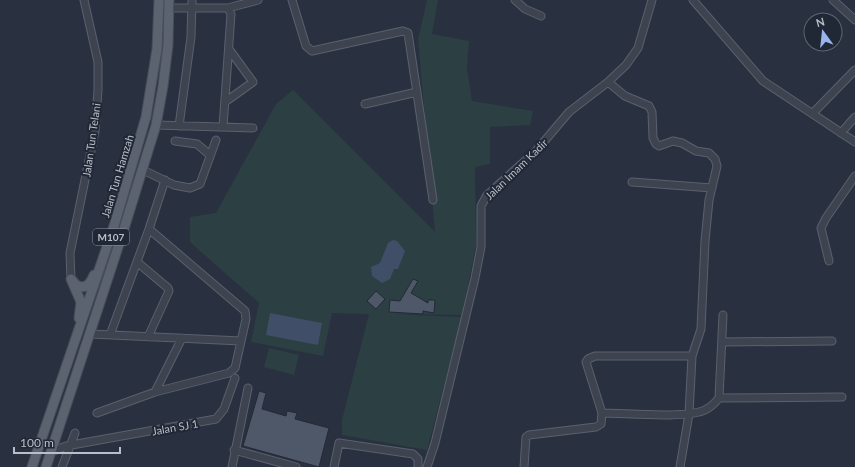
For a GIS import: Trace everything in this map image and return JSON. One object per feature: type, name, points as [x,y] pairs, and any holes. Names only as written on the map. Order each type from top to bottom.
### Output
[{"type":"main road","name":"Jalan Tun Hamzah","points":[[32,467],[85,315],[114,226],[150,101],[157,49],[159,0]]},
{"type":"main road","name":"Jalan Tun Hamzah","points":[[46,467],[91,334],[156,125],[168,45],[169,4]]},
{"type":"main road","points":[[71,279],[76,286],[88,286],[114,226]]},
{"type":"main road","points":[[66,366],[81,308],[81,302],[71,279]]},
{"type":"street","name":"Jalan Tun Telani","points":[[71,279],[69,267],[70,253],[95,131],[98,90],[98,62],[84,0]]},
{"type":"street","points":[[169,4],[192,4],[228,8],[258,0]]},
{"type":"street","points":[[292,0],[306,46],[312,52],[403,31],[408,32],[433,200]]},
{"type":"street","points":[[515,0],[525,10],[541,16]]},
{"type":"street","name":"Jalan Imam Kadir","points":[[427,467],[435,444],[475,278],[481,247],[480,214],[483,200],[536,151],[569,112],[608,82],[626,65],[638,48],[652,0]]},
{"type":"street","points":[[693,0],[764,81],[855,142]]},
{"type":"street","points":[[833,0],[855,20]]},
{"type":"street","points":[[179,126],[191,37],[192,4]]},
{"type":"street","points":[[223,127],[231,14],[228,8]]},
{"type":"street","points":[[225,102],[253,82],[229,49]]},
{"type":"street","points":[[813,113],[855,70]]},
{"type":"street","points":[[608,82],[625,96],[649,106],[652,112],[653,138],[656,144],[659,146],[674,141],[682,143],[696,151],[708,153],[715,159],[718,166],[709,200],[705,242],[701,329],[692,356],[689,414],[680,467]]},
{"type":"street","points":[[366,104],[418,92]]},
{"type":"street","points":[[841,133],[855,117]]},
{"type":"street","points":[[156,125],[253,128]]},
{"type":"street","points":[[175,140],[196,144],[210,155]]},
{"type":"street","points":[[143,170],[174,185],[190,188],[200,184],[216,140]]},
{"type":"street","points":[[829,261],[821,228],[826,218],[855,176]]},
{"type":"street","points":[[110,335],[149,229],[165,180]]},
{"type":"street","points":[[632,182],[712,188]]},
{"type":"street","points":[[97,413],[155,392],[233,371],[235,368],[246,319],[243,307],[149,229]]},
{"type":"street","points":[[137,262],[168,288],[169,291],[148,337]]},
{"type":"street","points":[[602,413],[689,414],[706,410],[713,405],[719,398],[724,315]]},
{"type":"street","points":[[91,334],[241,341]]},
{"type":"street","points":[[155,392],[182,338]]},
{"type":"street","points":[[723,342],[832,341]]},
{"type":"street","points":[[524,467],[526,437],[529,435],[596,427],[601,424],[602,413],[586,362],[588,359],[596,356],[692,356]]},
{"type":"street","name":"Jalan SJ 1","points":[[51,452],[68,446],[216,419],[224,409],[234,378]]},
{"type":"street","points":[[232,467],[234,450],[248,388]]},
{"type":"street","points":[[719,398],[842,397]]},
{"type":"street","points":[[57,433],[68,446]]},
{"type":"street","points":[[62,467],[68,446],[75,433]]},
{"type":"street","points":[[334,467],[339,443],[413,454],[418,459],[418,467]]},
{"type":"street","points":[[234,450],[296,467]]},
{"type":"shaded area","points":[[427,0],[438,0],[432,34],[469,41],[467,68],[472,101],[533,111],[530,125],[490,127],[490,164],[475,167],[476,246],[462,315],[393,314],[462,317],[427,450],[342,435],[342,420],[369,314],[332,313],[323,356],[251,342],[259,303],[190,242],[190,217],[216,213],[276,104],[293,90],[435,232],[418,39]]},
{"type":"shaded area","points":[[269,348],[299,355],[294,375],[264,367]]},
{"type":"water","points":[[393,240],[397,241],[405,251],[398,269],[394,269],[390,279],[382,283],[372,276],[371,267],[380,263],[388,243]]},
{"type":"water","points":[[270,313],[322,323],[318,345],[266,335]]},
{"type":"building","points":[[413,279],[418,281],[411,293],[428,303],[428,300],[435,300],[434,313],[423,311],[423,314],[389,312],[390,300],[400,301]]},
{"type":"building","points":[[376,291],[385,299],[376,309],[367,301]]},
{"type":"building","points":[[259,391],[266,393],[262,409],[286,416],[287,411],[297,413],[295,419],[329,428],[319,467],[243,446]]}]
